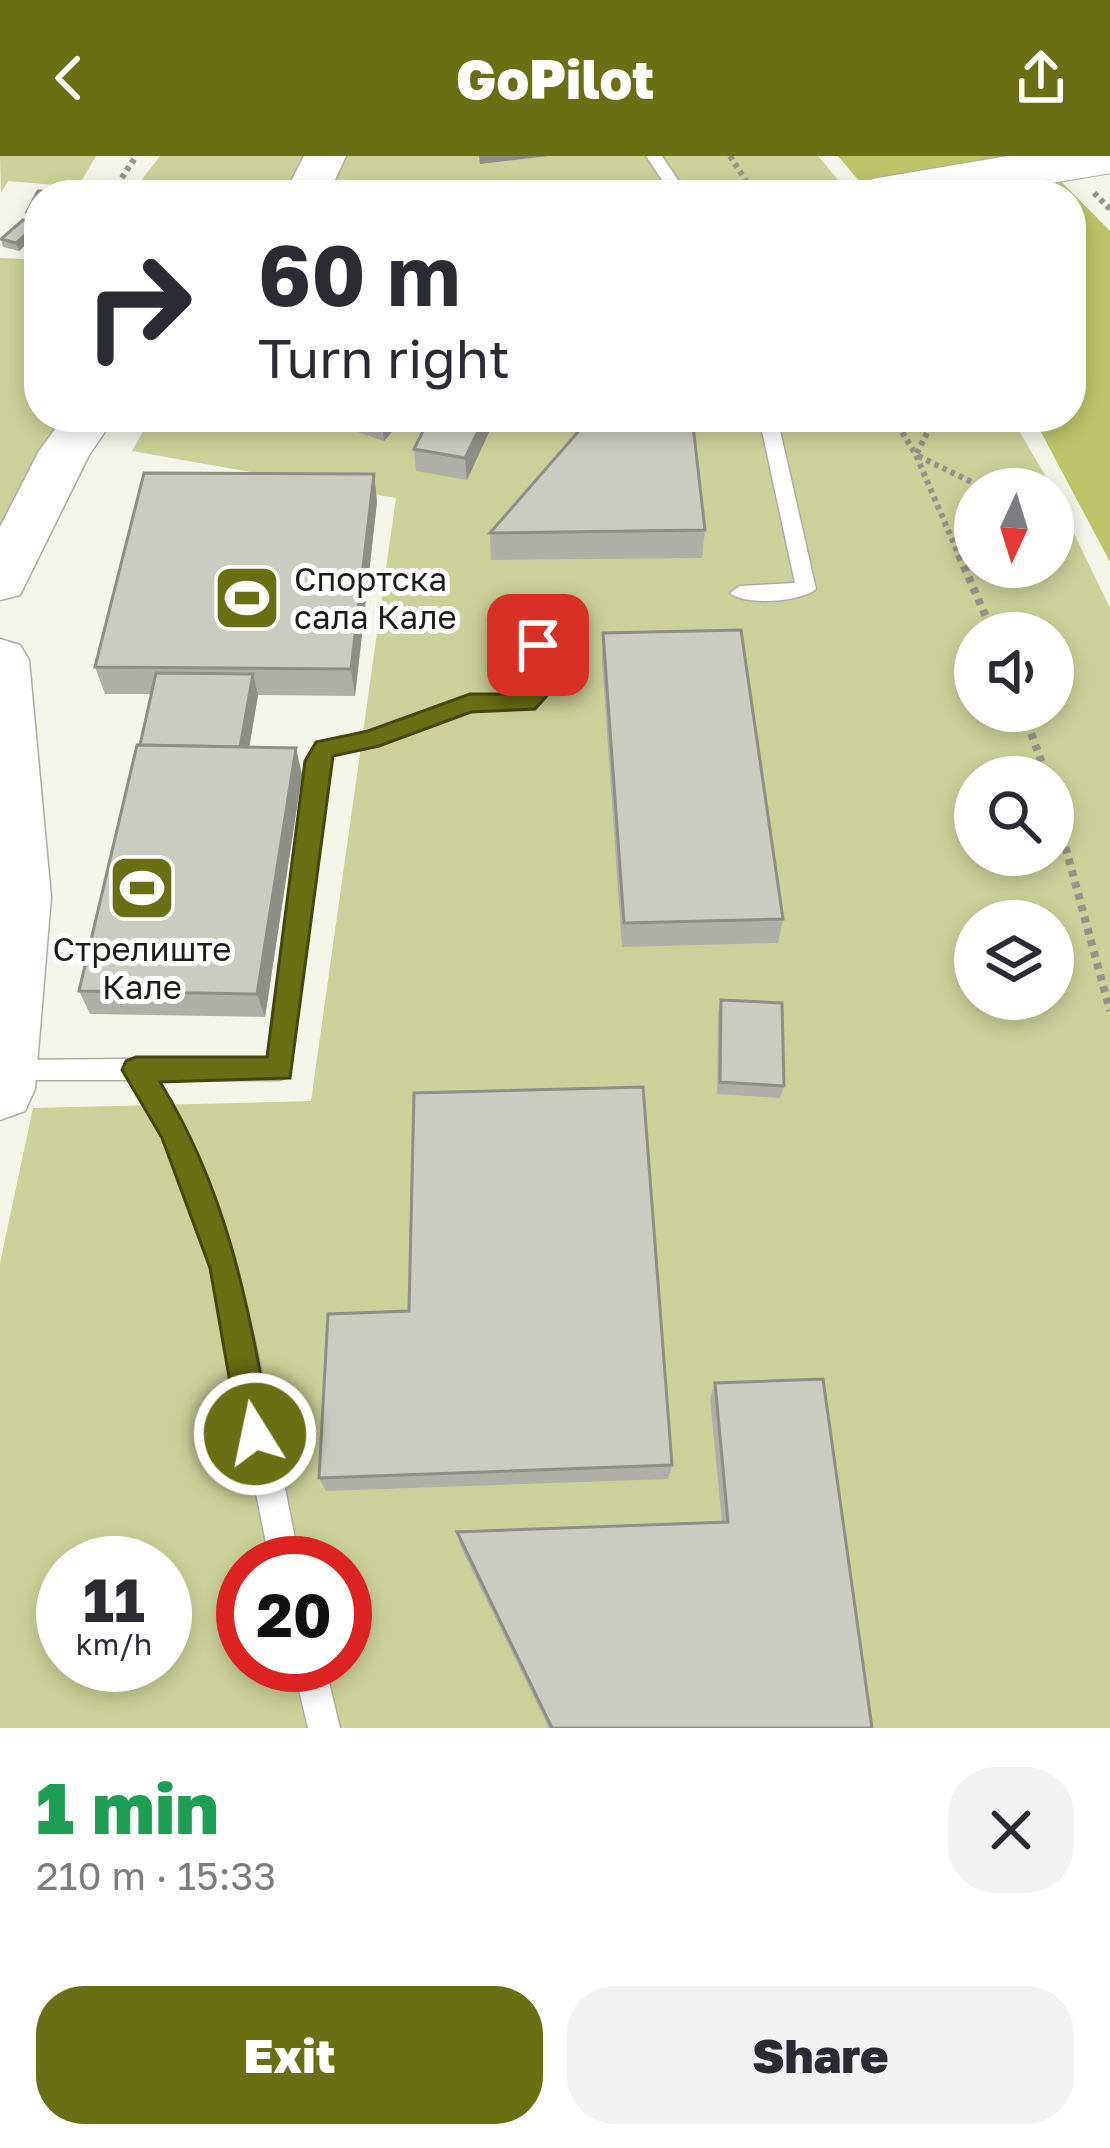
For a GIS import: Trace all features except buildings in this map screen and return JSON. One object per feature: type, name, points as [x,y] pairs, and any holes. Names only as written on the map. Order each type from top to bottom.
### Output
[{"type":"street","points":[[968,180],[1110,156]]},
{"type":"street","points":[[0,581],[79,432]]},
{"type":"street","points":[[0,660],[19,897],[2,1079]]},
{"type":"lane","points":[[740,593],[806,590],[771,432]]},
{"type":"lane","points":[[2,1079],[136,1070],[279,1069],[318,761],[325,748],[370,740],[470,703],[527,703],[540,690],[538,645]]},
{"type":"lane","points":[[136,1070],[174,1132],[225,1268],[279,1536]]},
{"type":"lane","points":[[315,1692],[323,1728]]},
{"type":"path","points":[[902,432],[954,538]]},
{"type":"path","points":[[916,455],[928,432]]},
{"type":"path","points":[[916,455],[954,473]]},
{"type":"path","points":[[1074,876],[1110,1011]]},
{"type":"shaded area","points":[[0,156],[96,156],[82,180],[8,181],[1,193]]},
{"type":"shaded area","points":[[160,156],[319,156],[309,180],[142,180]]},
{"type":"shaded area","points":[[341,156],[818,156],[838,180],[321,180]]},
{"type":"shaded area","points":[[838,156],[1036,156],[1060,180],[858,180]]},
{"type":"shaded area","points":[[1086,207],[1110,231],[1110,562],[1074,494],[1074,468],[1060,468],[1041,432],[1086,432]]},
{"type":"shaded area","points":[[0,258],[24,259],[24,432],[67,432],[0,550]]},
{"type":"shaded area","points":[[143,432],[1020,432],[1041,468],[954,468],[954,588],[1074,588],[1074,533],[1110,608],[1110,1728],[0,1728],[0,1263],[33,1108],[311,1101],[396,498],[132,451]]},
{"type":"place","name":"Спортска сала Кале","points":[[247,598]]},
{"type":"place","name":"Стрелиште Кале","points":[[142,888]]},
{"type":"route","points":[[255,1434],[225,1268],[174,1132],[136,1070],[279,1069],[318,761],[325,748],[370,740],[470,703],[527,703],[540,690],[538,645]]}]
